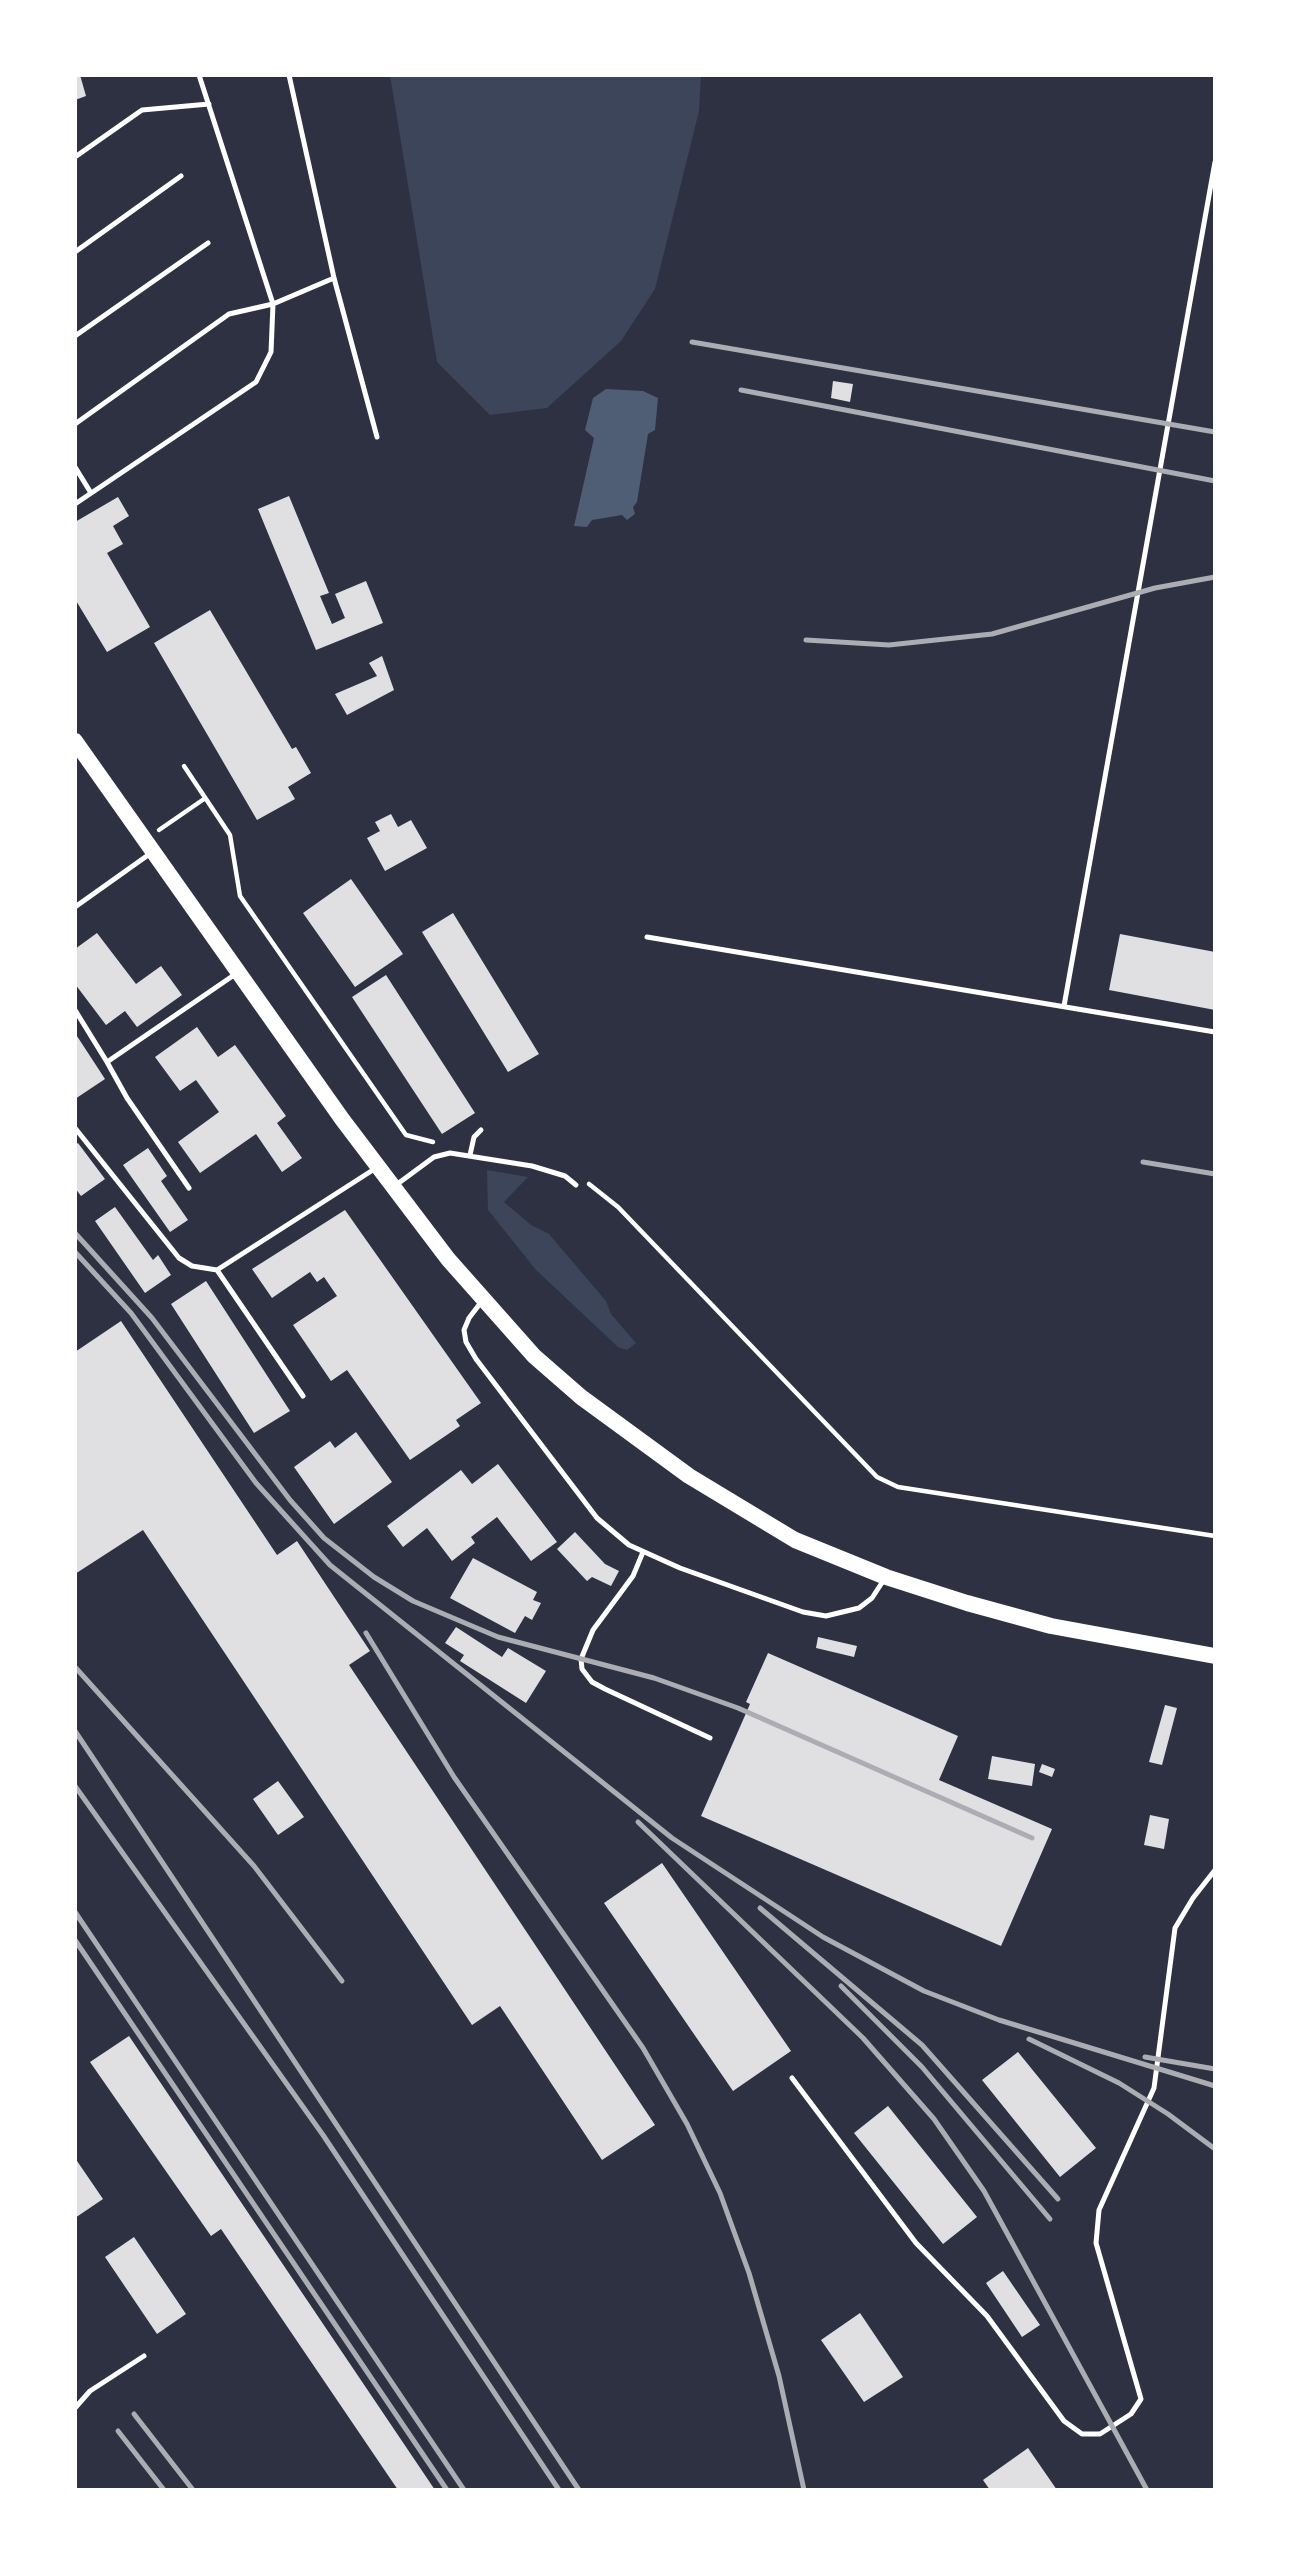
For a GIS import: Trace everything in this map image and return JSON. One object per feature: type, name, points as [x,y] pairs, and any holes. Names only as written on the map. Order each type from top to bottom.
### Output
[{"type":"main road","points":[[75,741],[393,1187],[482,1301],[534,1356],[581,1397],[690,1476],[795,1540],[886,1577],[967,1603],[1051,1626],[1215,1656]]},
{"type":"lane","points":[[75,504],[256,382],[271,352],[273,304],[199,75]]},
{"type":"lane","points":[[289,75],[334,278],[377,437]]},
{"type":"lane","points":[[75,157],[142,110],[209,104]]},
{"type":"lane","points":[[1064,1006],[1215,162]]},
{"type":"lane","points":[[75,253],[181,177]]},
{"type":"lane","points":[[75,335],[208,243]]},
{"type":"lane","points":[[75,424],[229,313],[273,304],[334,278]]},
{"type":"lane","points":[[75,467],[91,493]]},
{"type":"lane","points":[[75,907],[153,851]]},
{"type":"lane","points":[[647,937],[1215,1032]]},
{"type":"lane","points":[[107,1062],[239,971]]},
{"type":"lane","points":[[75,1010],[127,1098],[189,1188]]},
{"type":"lane","points":[[75,1128],[179,1258],[192,1266],[217,1270],[336,1197],[378,1166]]},
{"type":"lane","points":[[470,1152],[474,1138],[481,1130]]},
{"type":"lane","points":[[393,1187],[434,1157],[470,1152],[565,1176],[576,1185]]},
{"type":"lane","points":[[217,1270],[303,1396]]},
{"type":"lane","points":[[482,1301],[468,1318],[464,1330],[466,1342],[476,1359],[597,1518],[612,1532],[643,1552],[778,1603],[826,1616],[859,1608],[872,1598],[886,1577]]},
{"type":"lane","points":[[643,1552],[633,1576],[593,1630],[582,1659],[582,1669],[592,1682],[710,1738]]},
{"type":"lane","points":[[792,2078],[916,2243],[987,2316],[1064,2421],[1082,2434],[1100,2434],[1131,2414],[1141,2399],[1101,2266],[1096,2225],[1099,2210],[1154,2088],[1175,1928],[1193,1898],[1215,1870]]},
{"type":"lane","points":[[75,2408],[90,2391],[144,2356]]},
{"type":"path","points":[[184,766],[230,835],[240,895],[406,1135],[470,1152]]},
{"type":"path","points":[[586,1181],[618,1207],[877,1477],[898,1488],[1215,1536]]},
{"type":"shaded area","points":[[390,75],[701,75],[699,111],[655,289],[621,341],[547,408],[490,415],[437,362]]},
{"type":"shaded area","points":[[606,389],[643,391],[658,398],[655,430],[648,434],[637,502],[633,507],[635,514],[627,520],[622,515],[592,520],[587,527],[574,526],[594,438],[585,430],[593,398]]},
{"type":"shaded area","points":[[487,1170],[528,1177],[504,1202],[531,1225],[549,1234],[606,1301],[611,1314],[636,1343],[627,1350],[618,1347],[536,1270],[488,1210]]},
{"type":"building","points":[[75,75],[80,75],[86,96],[75,100]]},
{"type":"building","points":[[833,381],[853,384],[850,402],[831,398]]},
{"type":"building","points":[[289,496],[329,593],[320,596],[332,624],[345,618],[335,594],[366,581],[383,623],[316,650],[258,509]]},
{"type":"building","points":[[118,497],[129,516],[113,526],[123,544],[107,553],[150,627],[107,652],[75,599],[75,522]]},
{"type":"building","points":[[210,610],[292,749],[296,747],[311,773],[288,787],[295,799],[257,820],[154,643]]},
{"type":"building","points":[[382,656],[394,690],[347,715],[335,694],[377,676],[369,663]]},
{"type":"building","points":[[391,814],[398,827],[411,820],[427,848],[385,871],[367,838],[380,831],[375,822]]},
{"type":"building","points":[[351,879],[403,954],[355,987],[303,913]]},
{"type":"building","points":[[453,913],[539,1054],[508,1072],[422,932]]},
{"type":"building","points":[[97,933],[136,984],[161,966],[182,995],[137,1027],[125,1011],[106,1025],[75,984],[75,949]]},
{"type":"building","points":[[1120,934],[1215,952],[1215,1010],[1109,990]]},
{"type":"building","points":[[386,975],[475,1113],[442,1134],[352,997]]},
{"type":"building","points":[[197,1027],[218,1057],[235,1045],[286,1116],[277,1123],[302,1158],[282,1172],[256,1134],[200,1173],[178,1142],[219,1112],[196,1080],[180,1091],[155,1057]]},
{"type":"building","points":[[75,1033],[105,1079],[75,1099]]},
{"type":"building","points":[[78,1143],[105,1179],[81,1196],[75,1188],[75,1145]]},
{"type":"building","points":[[148,1148],[167,1176],[161,1181],[188,1220],[170,1232],[123,1165]]},
{"type":"building","points":[[115,1207],[153,1260],[158,1255],[171,1275],[145,1293],[95,1221]]},
{"type":"building","points":[[345,1210],[481,1403],[456,1420],[460,1426],[410,1460],[347,1370],[331,1381],[293,1325],[337,1296],[324,1277],[317,1282],[310,1272],[272,1298],[252,1269]]},
{"type":"building","points":[[206,1281],[290,1411],[254,1433],[171,1304]]},
{"type":"building","points":[[121,1321],[277,1555],[297,1541],[370,1651],[349,1665],[655,2125],[602,2160],[500,2006],[472,2025],[143,1530],[75,1574],[75,1352]]},
{"type":"building","points":[[356,1432],[392,1482],[334,1524],[294,1467],[330,1441],[335,1448]]},
{"type":"building","points":[[498,1464],[557,1542],[531,1561],[497,1517],[471,1537],[475,1543],[452,1561],[427,1528],[403,1547],[387,1526],[461,1470],[472,1484]]},
{"type":"building","points":[[575,1532],[605,1564],[619,1571],[611,1586],[592,1577],[587,1581],[557,1549]]},
{"type":"building","points":[[473,1558],[537,1592],[533,1600],[541,1603],[532,1620],[525,1616],[515,1633],[450,1598]]},
{"type":"building","points":[[456,1627],[502,1657],[508,1648],[546,1671],[526,1703],[460,1661],[464,1655],[445,1643]]},
{"type":"building","points":[[818,1637],[857,1646],[854,1657],[816,1648]]},
{"type":"building","points":[[768,1653],[958,1736],[939,1780],[1052,1829],[1001,1946],[701,1816],[750,1704],[746,1702]]},
{"type":"building","points":[[1165,1705],[1177,1708],[1162,1765],[1149,1762]]},
{"type":"building","points":[[992,1756],[1035,1764],[1032,1786],[988,1779]]},
{"type":"building","points":[[1042,1764],[1055,1769],[1052,1777],[1039,1772]]},
{"type":"building","points":[[278,1781],[304,1817],[278,1835],[253,1799]]},
{"type":"building","points":[[1150,1815],[1169,1819],[1164,1849],[1144,1845]]},
{"type":"building","points":[[662,1863],[791,2051],[733,2091],[604,1903]]},
{"type":"building","points":[[129,2036],[435,2490],[398,2490],[221,2229],[211,2236],[90,2062]]},
{"type":"building","points":[[1018,2052],[1096,2148],[1060,2177],[982,2080]]},
{"type":"building","points":[[888,2106],[977,2217],[943,2244],[854,2133]]},
{"type":"building","points":[[75,2158],[103,2199],[75,2218]]},
{"type":"building","points":[[134,2237],[186,2314],[157,2334],[105,2257]]},
{"type":"building","points":[[1003,2271],[1040,2325],[1022,2337],[986,2283]]},
{"type":"building","points":[[860,2313],[903,2377],[864,2402],[821,2340]]},
{"type":"building","points":[[1028,2448],[1057,2490],[990,2490],[983,2480]]},
{"type":"railway","points":[[692,342],[1215,432]]},
{"type":"railway","points":[[741,390],[1215,481]]},
{"type":"railway","points":[[806,640],[889,645],[992,634],[1155,588],[1215,577]]},
{"type":"railway","points":[[1143,1162],[1215,1174]]},
{"type":"railway","points":[[75,1233],[152,1318],[290,1500],[324,1538],[374,1577],[413,1601],[498,1637],[654,1678],[738,1708],[1032,1838]]},
{"type":"railway","points":[[75,1252],[131,1313],[256,1483],[330,1565],[672,1838],[823,1937],[924,1991],[999,2020],[1215,2086]]},
{"type":"railway","points":[[366,1633],[454,1777],[643,2048],[687,2124],[720,2193],[749,2273],[779,2376],[804,2490]]},
{"type":"railway","points":[[75,1667],[254,1866],[342,1981]]},
{"type":"railway","points":[[75,1731],[579,2490]]},
{"type":"railway","points":[[75,1786],[323,2135],[559,2490]]},
{"type":"railway","points":[[638,1822],[863,2038],[934,2119],[984,2191],[1147,2490]]},
{"type":"railway","points":[[760,1908],[922,2045],[1058,2199]]},
{"type":"railway","points":[[75,1912],[464,2490]]},
{"type":"railway","points":[[75,1940],[447,2490]]},
{"type":"railway","points":[[841,1986],[922,2067],[1050,2219]]},
{"type":"railway","points":[[1029,2039],[1119,2083],[1168,2114],[1215,2149]]},
{"type":"railway","points":[[1145,2057],[1215,2069]]},
{"type":"railway","points":[[134,2414],[193,2490]]},
{"type":"railway","points":[[118,2431],[164,2490]]}]
